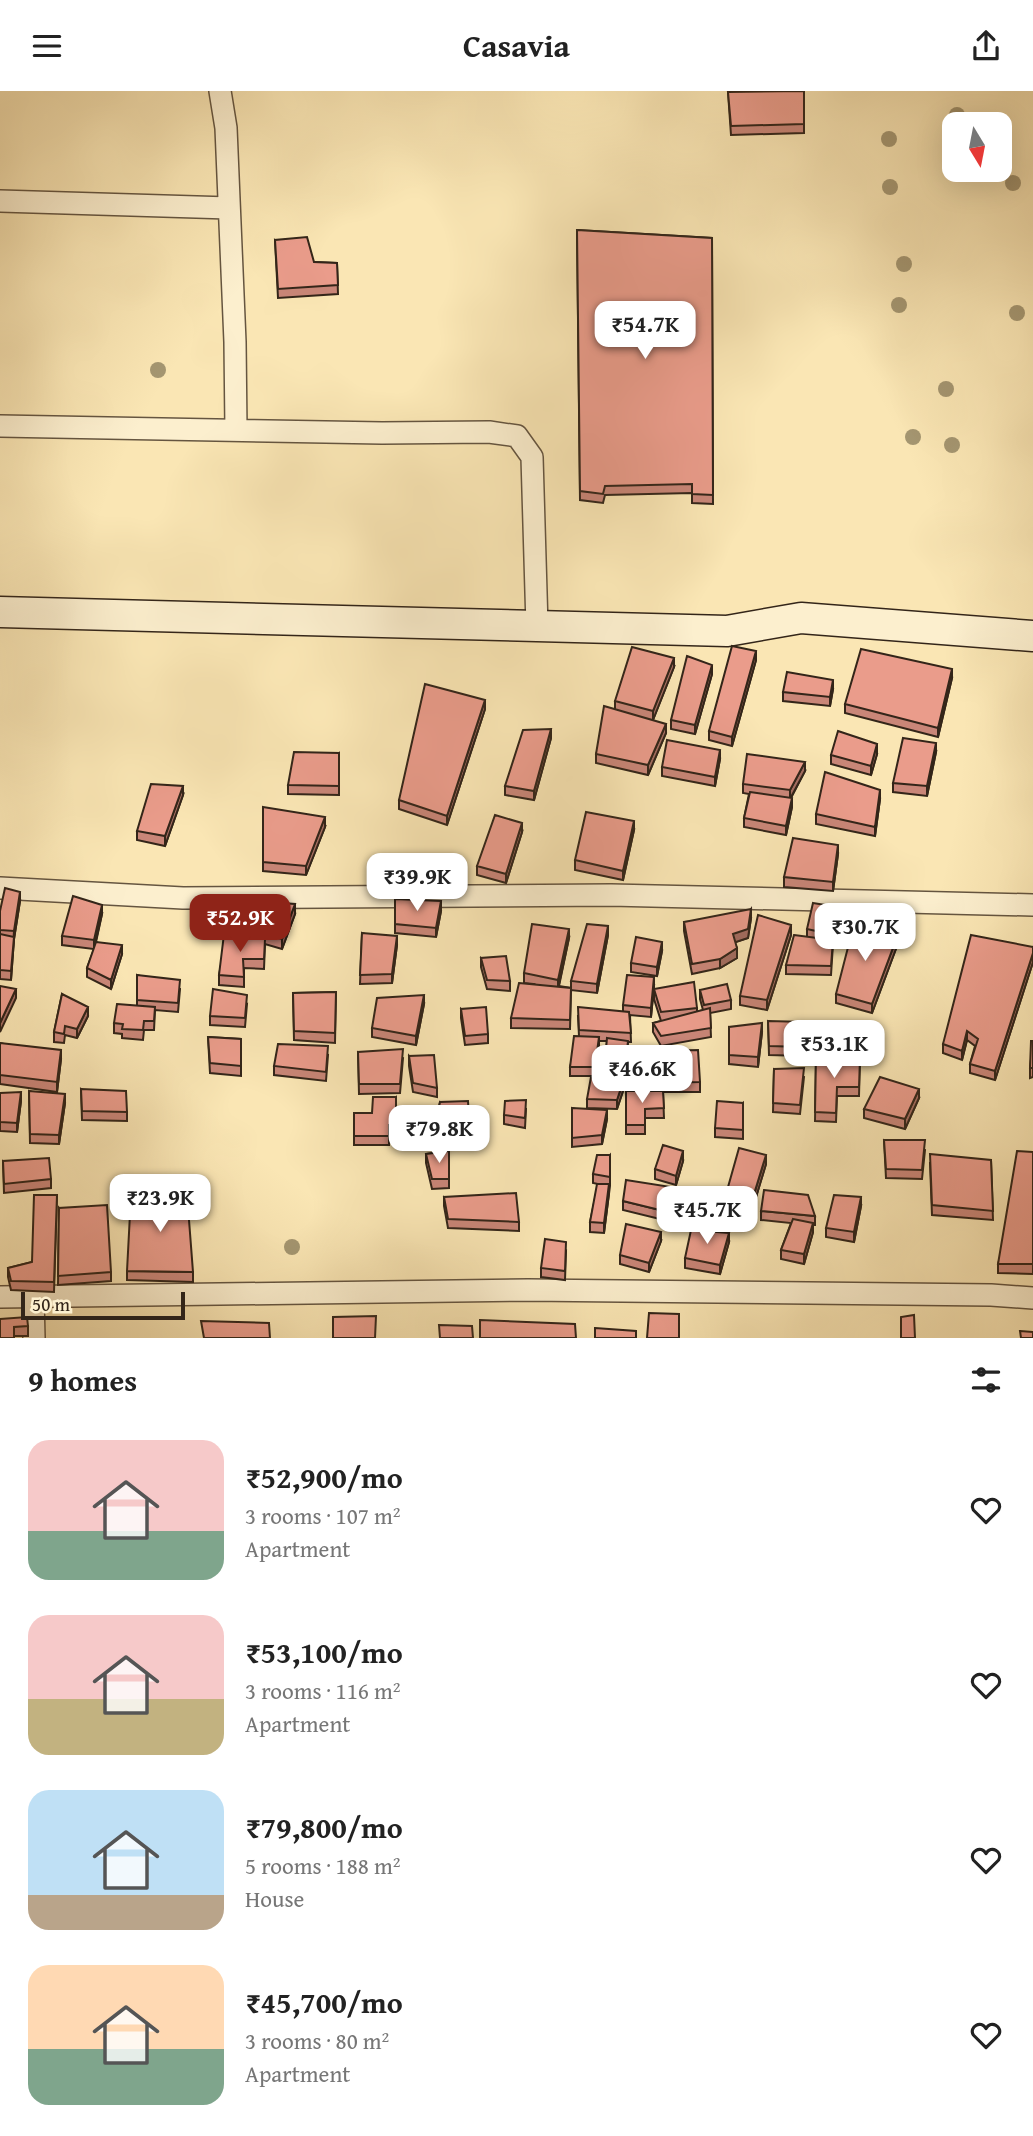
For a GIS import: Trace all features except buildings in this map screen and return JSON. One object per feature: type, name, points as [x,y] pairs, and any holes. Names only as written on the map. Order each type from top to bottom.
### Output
[{"type":"street","points":[[220,91],[226,128],[236,430]]},
{"type":"street","points":[[0,201],[229,208]]},
{"type":"street","points":[[0,426],[382,433],[489,432],[517,436],[532,457],[537,626]]},
{"type":"street","points":[[0,612],[727,631],[801,618],[1033,636]]},
{"type":"street","points":[[0,888],[183,898],[611,895],[1033,905]]},
{"type":"street","points":[[0,1297],[528,1290],[991,1295],[1033,1299]]},
{"type":"street","points":[[33,1297],[34,1338]]}]
